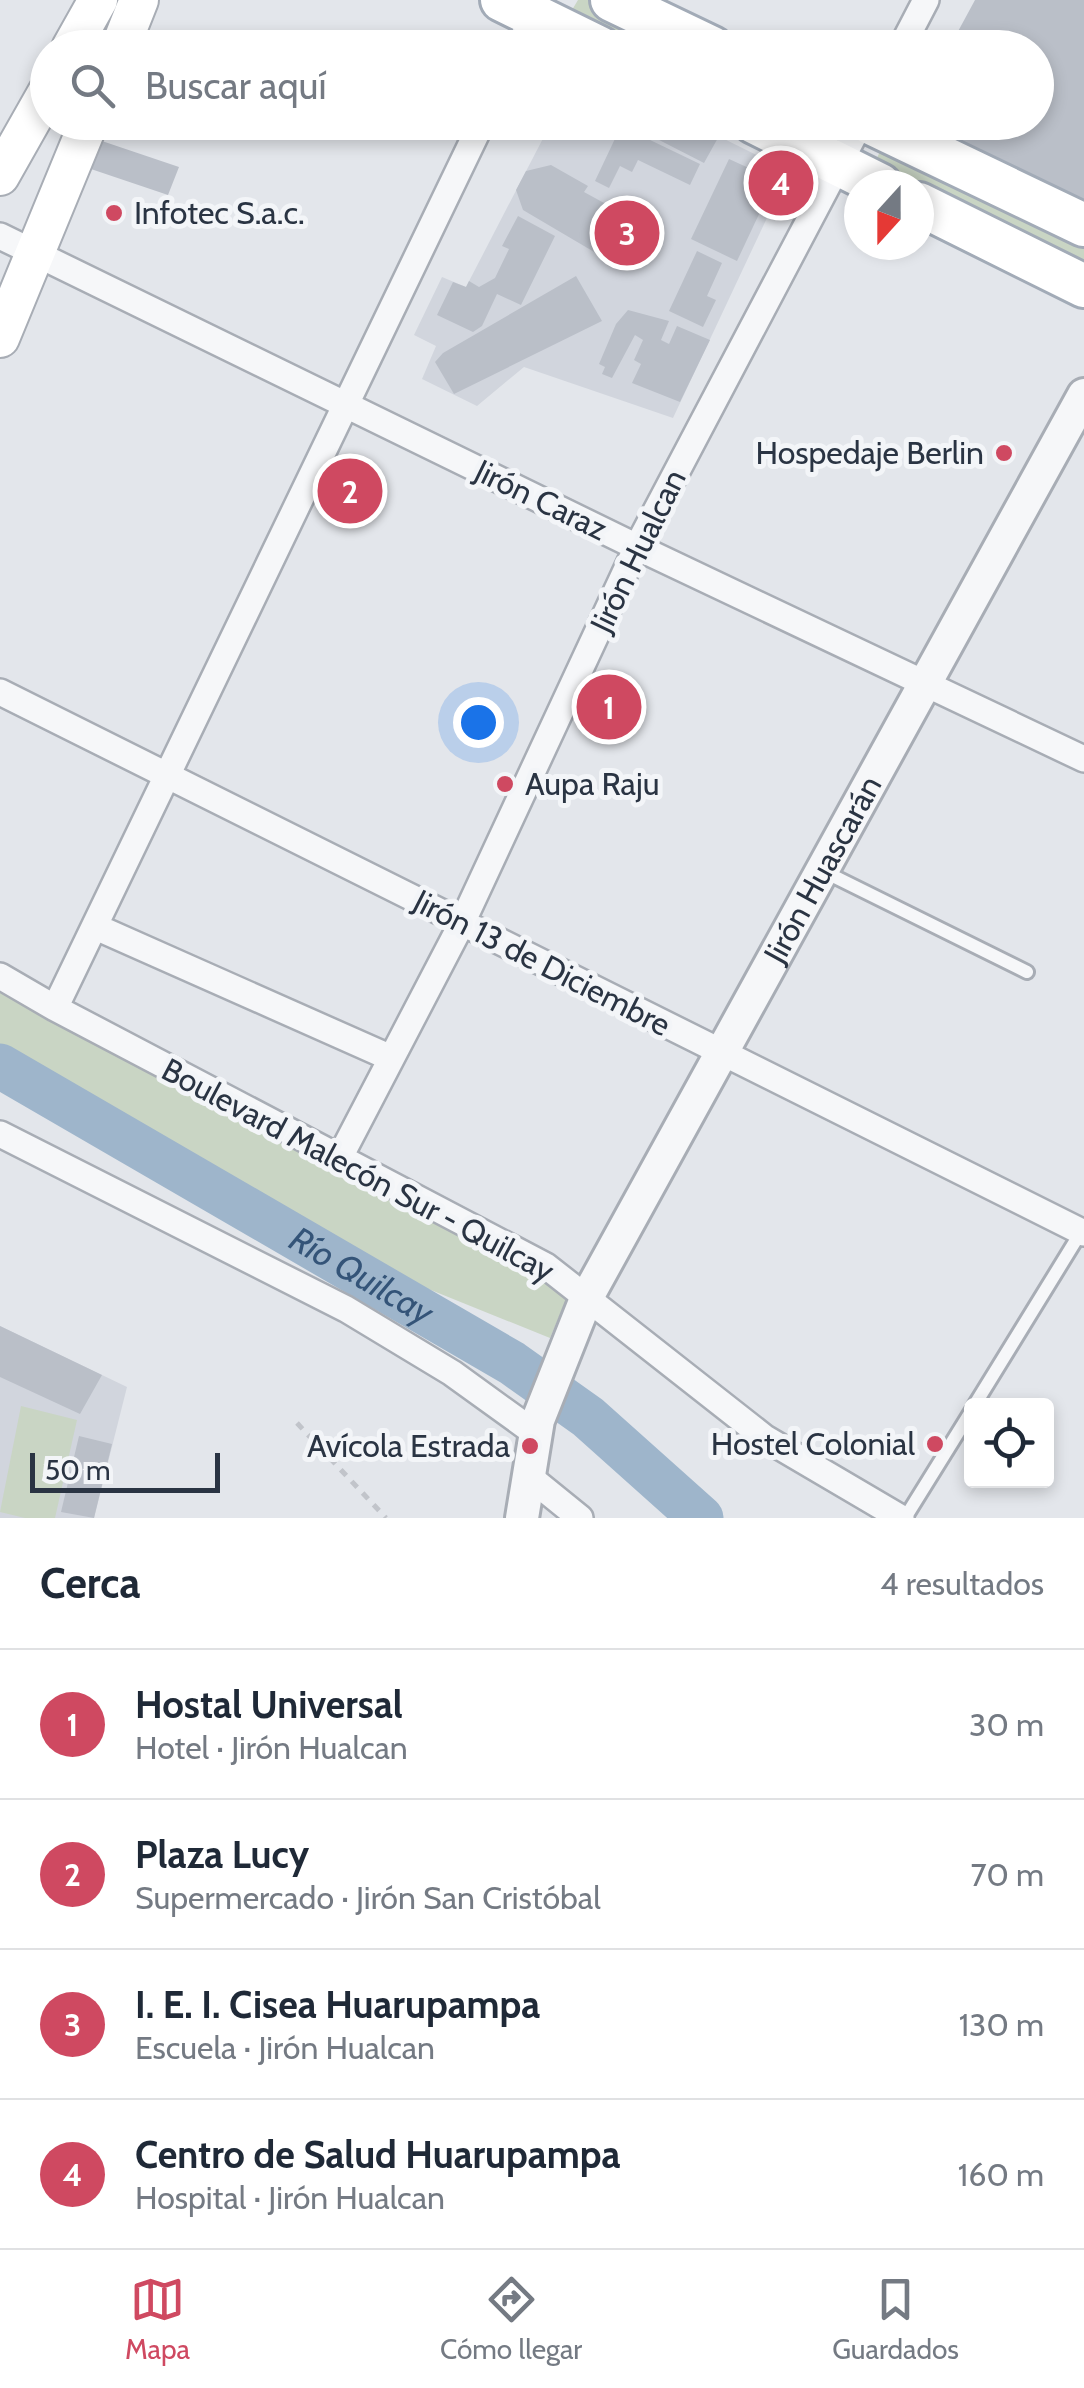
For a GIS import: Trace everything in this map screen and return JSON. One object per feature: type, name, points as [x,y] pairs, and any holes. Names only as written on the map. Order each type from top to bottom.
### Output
[{"type":"main road","points":[[82,30],[98,0]]},
{"type":"main road","points":[[127,30],[139,0]]},
{"type":"main road","points":[[612,0],[668,19],[685,30]]},
{"type":"main road","points":[[524,16],[557,30]]},
{"type":"main road","points":[[0,176],[30,123]]},
{"type":"main road","points":[[0,338],[82,140]]},
{"type":"main road","points":[[790,140],[849,170]]},
{"type":"main road","points":[[907,140],[1084,225]]},
{"type":"main road","points":[[934,211],[1084,286]]},
{"type":"street","points":[[910,30],[926,0]]},
{"type":"street","points":[[55,1008],[473,140]]},
{"type":"street","name":"Jirón Hualcan","points":[[340,1157],[462,923],[637,548],[850,140]]},
{"type":"street","name":"Jirón Caraz","points":[[0,236],[637,548],[1084,759]]},
{"type":"street","name":"Jirón Huascarán","points":[[522,1518],[536,1426],[586,1299],[1084,395]]},
{"type":"street","name":"Jirón 13 de Diciembre","points":[[0,692],[1082,1233]]},
{"type":"street","points":[[96,926],[391,1058]]},
{"type":"street","name":"Boulevard Malecón Sur - Quilcay","points":[[0,976],[546,1266],[765,1438],[903,1518]]},
{"type":"street","points":[[0,1134],[346,1309],[536,1426]]},
{"type":"street","points":[[527,1475],[580,1518]]},
{"type":"lane","points":[[822,870],[1027,972]]},
{"type":"lane","points":[[979,1398],[1082,1233]]},
{"type":"lane","points":[[903,1518],[964,1422]]},
{"type":"path","points":[[297,1423],[386,1518]]},
{"type":"shaded area","points":[[542,140],[726,140],[789,171],[673,418],[524,367],[477,406],[422,379],[436,346],[414,335],[442,277],[466,287]]},
{"type":"shaded area","points":[[0,1326],[127,1387],[94,1518],[0,1518]]},
{"type":"green space","points":[[578,0],[593,0],[654,30],[599,30],[569,15]]},
{"type":"green space","points":[[886,140],[898,140],[1084,233],[1084,267],[934,192],[934,170],[891,170],[875,162]]},
{"type":"green space","points":[[0,986],[336,1163],[569,1293],[550,1338],[421,1286],[0,1053]]},
{"type":"green space","points":[[21,1406],[77,1420],[55,1518],[25,1518],[0,1512]]},
{"type":"building","points":[[975,0],[1084,0],[1084,220],[937,140],[1054,140],[1054,30],[959,30]]},
{"type":"building","points":[[99,140],[179,167],[168,195],[85,167]]},
{"type":"building","points":[[614,140],[650,140],[700,164],[690,185],[638,160],[632,172],[620,166],[609,188],[595,181]]},
{"type":"building","points":[[659,140],[717,140],[704,163]]},
{"type":"building","points":[[729,159],[775,180],[737,261],[691,239]]},
{"type":"building","points":[[551,165],[588,186],[584,192],[626,215],[601,256],[523,210],[516,190],[526,171]]},
{"type":"building","points":[[518,216],[555,236],[521,305],[497,294],[482,326],[473,332],[437,315],[453,282],[466,287],[469,281],[479,287],[495,278],[509,249],[502,246]]},
{"type":"building","points":[[697,251],[722,263],[707,296],[716,300],[703,327],[669,311]]},
{"type":"building","points":[[576,276],[602,321],[454,394],[435,362],[443,353]]},
{"type":"building","points":[[628,310],[669,321],[661,340],[669,344],[677,326],[710,340],[680,402],[632,383],[641,364],[634,360],[643,340],[635,335],[612,378],[602,374],[605,367],[599,364],[616,324]]},
{"type":"building","points":[[0,1326],[102,1375],[80,1414],[0,1377]]},
{"type":"building","points":[[79,1436],[112,1444],[94,1518],[61,1512]]},
{"type":"waterway","name":"Río Quilcay","points":[[0,1066],[512,1363],[588,1417],[701,1518]]},
{"type":"place","name":"Centro de Salud Huarupampa","points":[[781,183]]},
{"type":"place","name":"Infotec S.a.c.","points":[[114,213]]},
{"type":"place","name":"I. E. I. Cisea Huarupampa","points":[[627,233]]},
{"type":"place","name":"Hospedaje Berlin","points":[[1004,453]]},
{"type":"place","name":"Plaza Lucy","points":[[350,491]]},
{"type":"place","name":"Hostal Universal","points":[[609,707]]},
{"type":"place","name":"Aupa Raju","points":[[505,784]]},
{"type":"place","name":"Hostel Colonial","points":[[935,1444]]},
{"type":"place","name":"Avícola Estrada","points":[[530,1446]]}]
